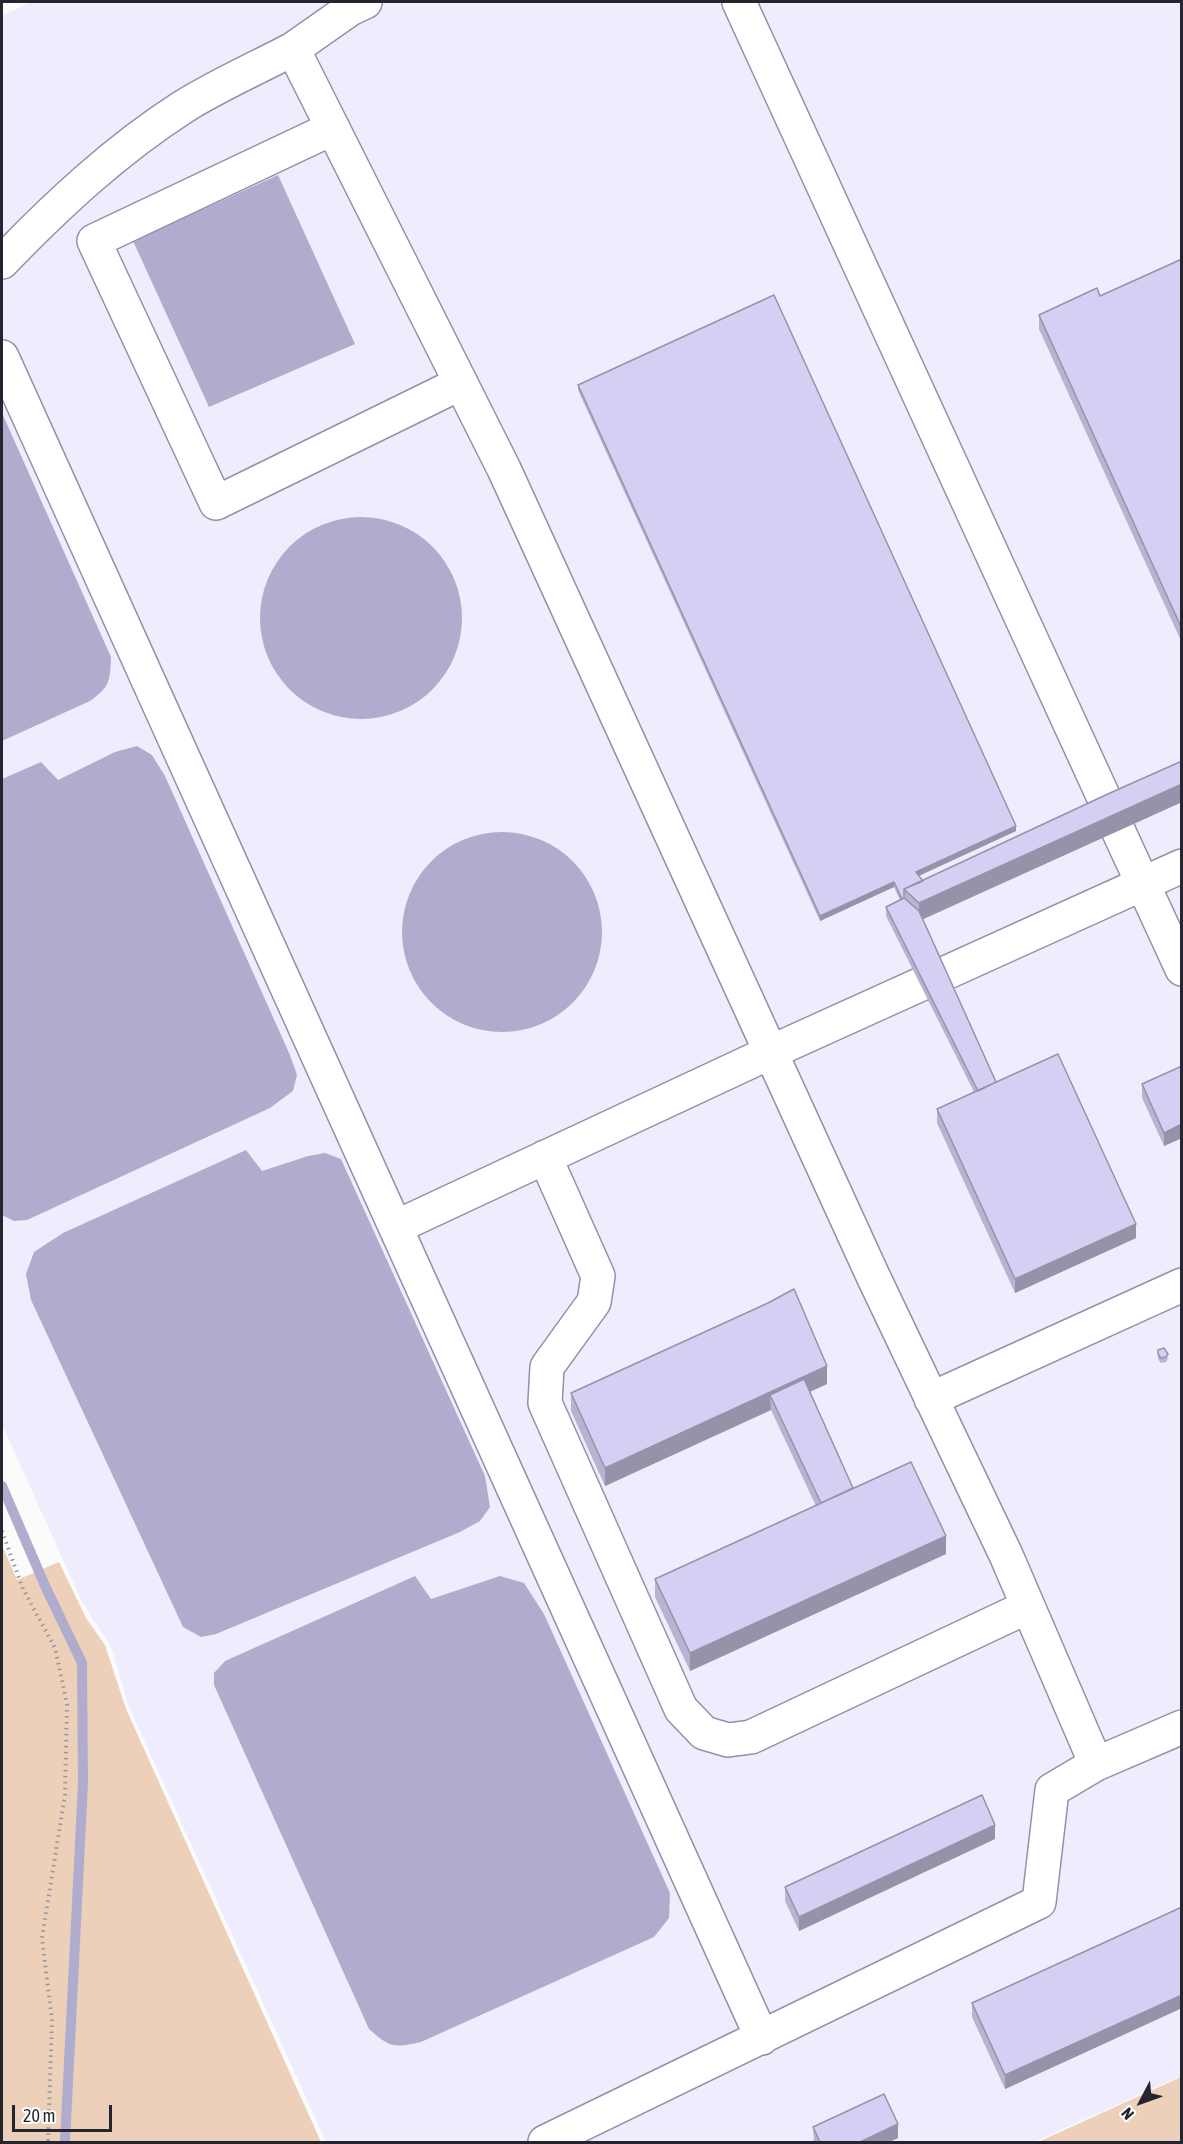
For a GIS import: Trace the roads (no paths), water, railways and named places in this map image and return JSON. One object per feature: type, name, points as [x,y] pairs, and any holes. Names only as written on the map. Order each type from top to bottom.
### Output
[{"type":"lane","points":[[2,262],[69,194],[184,106],[293,49],[350,9],[365,2]]},
{"type":"lane","points":[[739,2],[1182,969]]},
{"type":"lane","points":[[293,49],[504,469],[771,1053],[1006,1555],[1096,1764]]},
{"type":"lane","points":[[333,128],[94,241],[216,503],[461,383]]},
{"type":"lane","points":[[2,357],[762,2038]]},
{"type":"lane","points":[[396,1227],[1182,866]]},
{"type":"lane","points":[[545,1157],[598,1276],[594,1302],[547,1367],[544,1403],[681,1708],[704,1733],[728,1740],[751,1737],[1027,1606]]},
{"type":"lane","points":[[931,1399],[1182,1285]]},
{"type":"lane","points":[[545,2142],[1039,1902],[1052,1790],[1096,1764],[1182,1727]]},
{"type":"waterway","points":[[2,1486],[46,1588],[82,1663],[83,1783],[65,2142]]}]
